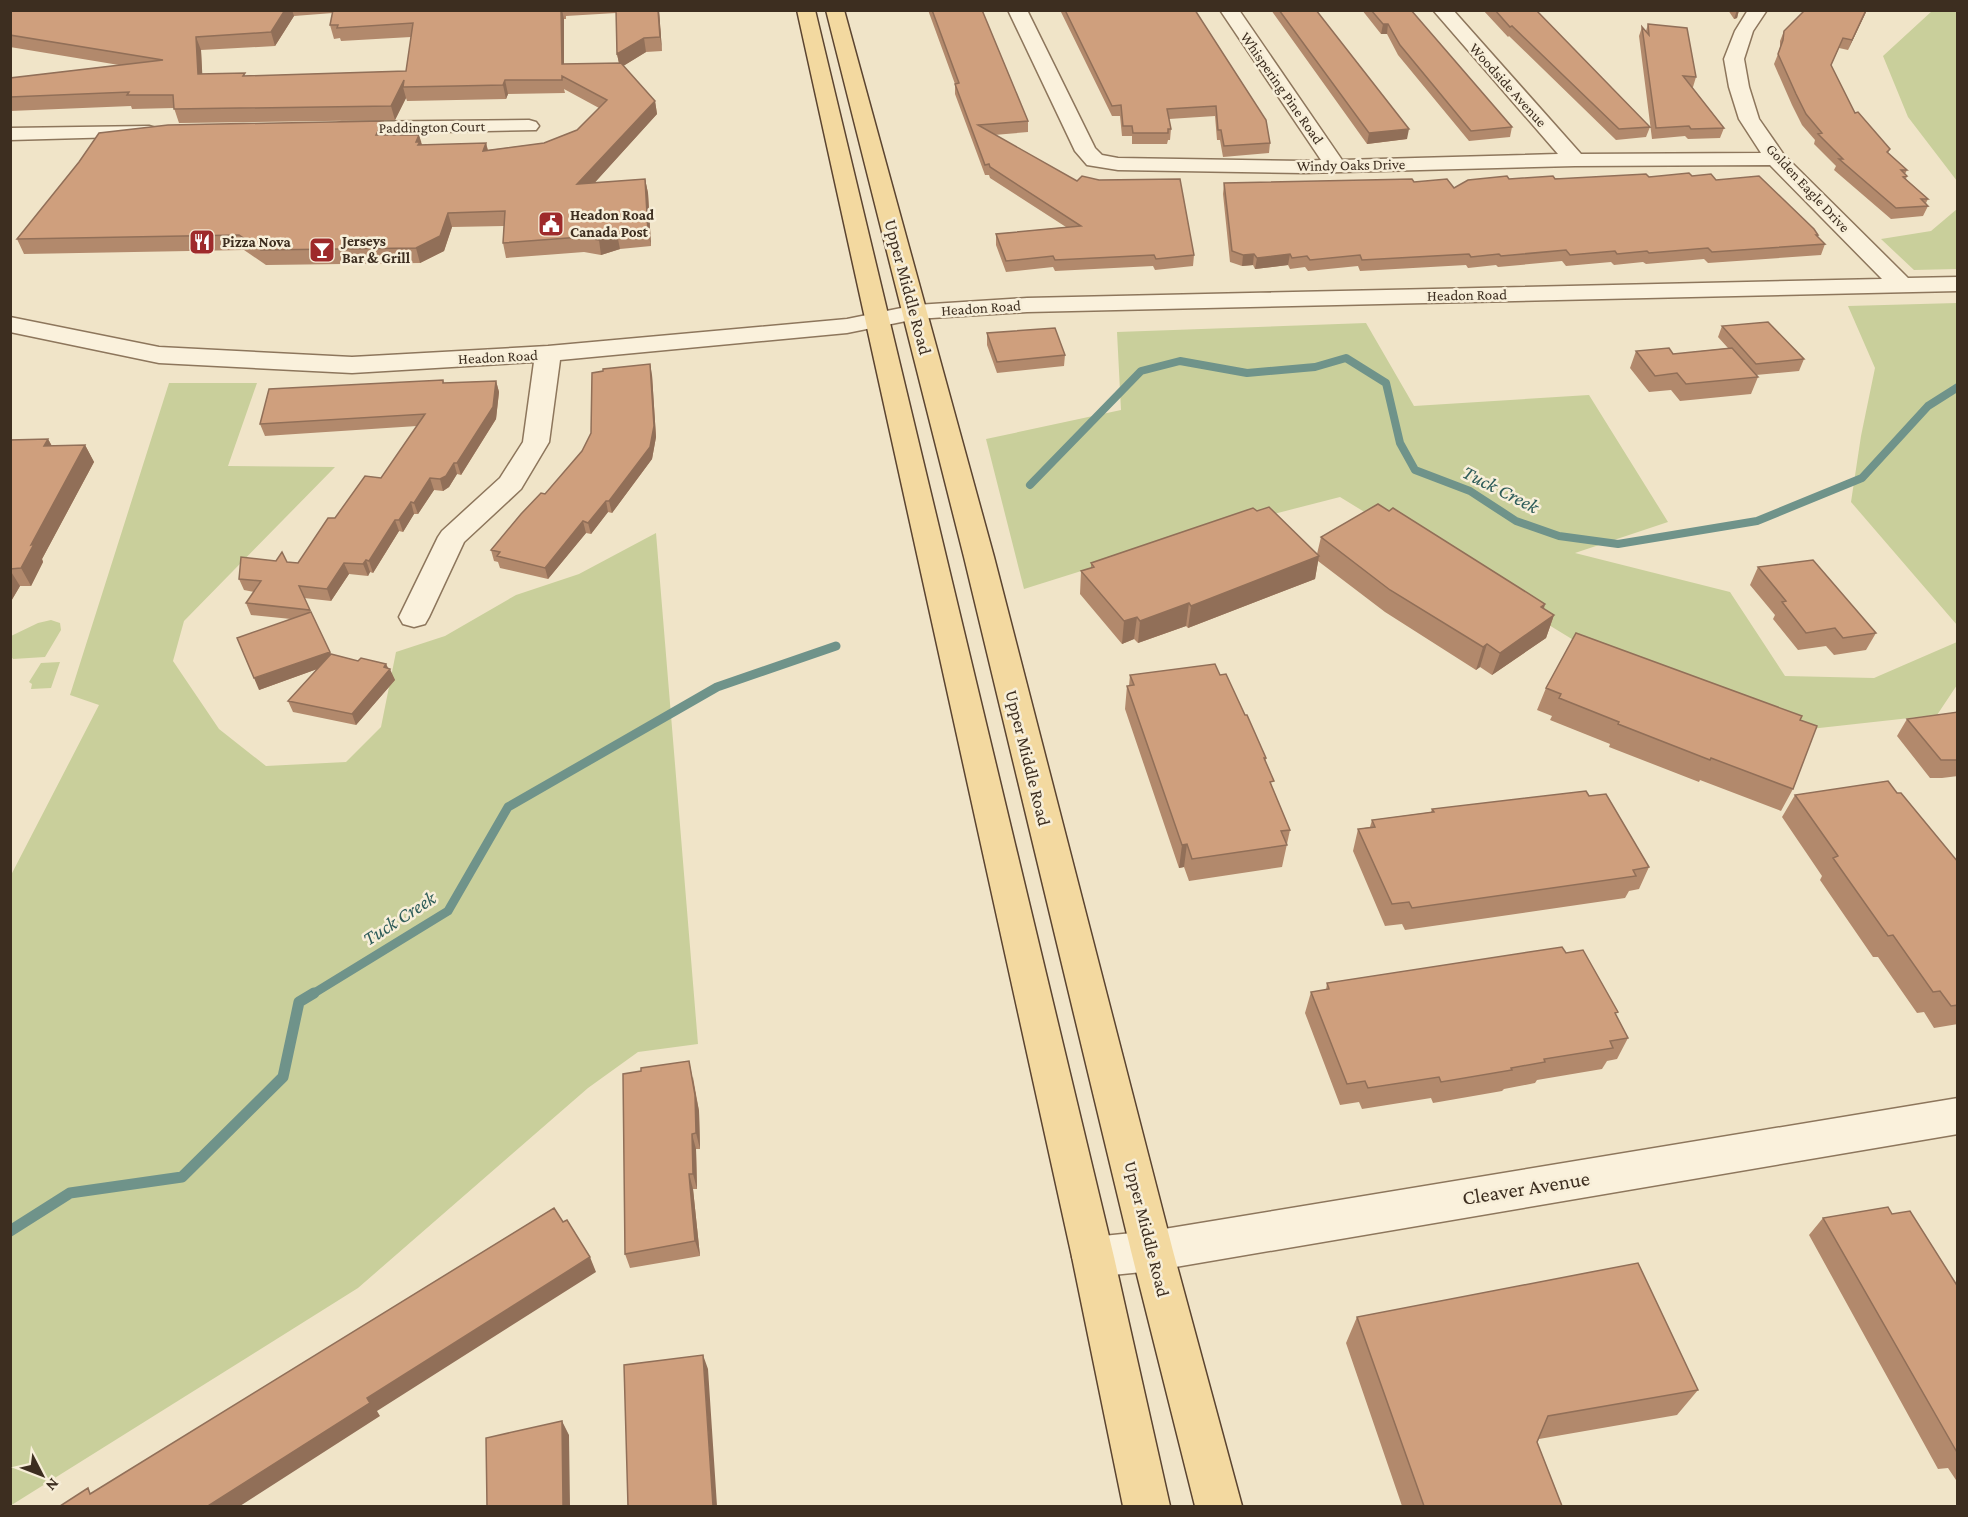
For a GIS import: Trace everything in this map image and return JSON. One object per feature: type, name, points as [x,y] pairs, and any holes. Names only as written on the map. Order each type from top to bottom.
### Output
[{"type":"main road","name":"Upper Middle Road","points":[[806,10],[1093,1257],[1147,1506]]},
{"type":"main road","name":"Upper Middle Road","points":[[835,10],[916,312],[1152,1251],[1219,1506]]},
{"type":"street","name":"Windy Oaks Drive","points":[[1017,10],[1086,151],[1095,160],[1118,164],[1336,166],[1575,160],[1776,159]]},
{"type":"street","name":"Whispering Pine Road","points":[[1229,10],[1336,166]]},
{"type":"street","name":"Woodside Avenue","points":[[1442,10],[1575,160]]},
{"type":"street","name":"Golden Eagle Drive","points":[[1758,10],[1744,31],[1734,59],[1739,87],[1749,119],[1776,159],[1902,285]]},
{"type":"street","name":"Paddington Court","points":[[328,129],[529,126]]},
{"type":"street","points":[[10,134],[172,131]]},
{"type":"street","name":"Headon Road","points":[[10,324],[57,336],[159,355],[352,365],[548,354],[847,326],[916,312],[1027,305],[1958,284]]},
{"type":"street","points":[[414,617],[452,537],[511,483],[536,442],[548,354]]},
{"type":"street","name":"Cleaver Avenue","points":[[1093,1257],[1152,1251],[1958,1116]]},
{"type":"green space","points":[[1932,11],[1957,11],[1957,181],[1908,117],[1883,56]]},
{"type":"green space","points":[[1957,209],[1957,269],[1914,270],[1881,239],[1931,231]]},
{"type":"green space","points":[[1958,303],[1957,625],[1851,502],[1875,368],[1848,306]]},
{"type":"green space","points":[[1366,323],[1414,406],[1589,395],[1668,522],[1575,553],[1730,592],[1785,676],[1874,678],[1957,642],[1957,685],[1937,715],[1783,732],[1611,663],[1340,497],[1215,529],[1024,589],[986,439],[1121,410],[1117,332]]},
{"type":"green space","points":[[169,383],[257,383],[228,466],[335,467],[184,621],[173,661],[219,729],[266,766],[346,762],[381,727],[396,652],[445,636],[516,595],[579,574],[656,533],[698,1044],[638,1052],[588,1088],[358,1288],[10,1506],[10,877],[99,705],[70,695]]},
{"type":"green space","points":[[51,620],[60,623],[61,630],[45,657],[13,659],[11,636],[38,623]]},
{"type":"green space","points":[[60,662],[51,688],[31,689],[32,684],[29,682],[41,663]]},
{"type":"building","points":[[10,10],[285,10],[271,32],[196,37],[198,74],[245,73],[243,76],[406,71],[413,23],[337,28],[338,25],[330,25],[333,10],[561,10],[562,64],[621,63],[655,101],[577,184],[645,179],[648,232],[617,234],[599,240],[581,237],[503,243],[505,211],[448,213],[440,236],[416,248],[261,250],[239,235],[17,239],[79,162],[99,133],[168,125],[383,121],[376,135],[419,135],[416,142],[420,142],[418,145],[486,143],[483,151],[544,143],[577,130],[607,100],[562,76],[562,80],[505,80],[503,85],[403,87],[404,80],[391,106],[174,109],[173,95],[127,95],[129,92],[10,97],[10,78],[163,60],[10,35]]},
{"type":"building","points":[[616,10],[658,10],[660,37],[644,38],[617,54]]},
{"type":"building","points":[[932,10],[982,10],[1028,121],[978,125],[1077,181],[1082,176],[1099,180],[1180,179],[1194,255],[1156,259],[1154,255],[1055,260],[1053,256],[1006,261],[996,234],[1081,226],[990,167],[989,164],[985,165],[955,84],[959,83]]},
{"type":"building","points":[[1065,10],[1195,10],[1266,120],[1270,143],[1224,146],[1221,130],[1218,130],[1216,106],[1167,109],[1171,129],[1168,129],[1168,133],[1133,133],[1132,126],[1123,126],[1121,105],[1112,106]]},
{"type":"building","points":[[1279,10],[1316,10],[1409,129],[1369,133]]},
{"type":"building","points":[[1371,10],[1411,10],[1512,127],[1471,131],[1400,45],[1388,24],[1383,24]]},
{"type":"building","points":[[1495,10],[1536,10],[1650,127],[1619,129],[1512,26],[1510,27]]},
{"type":"building","points":[[1805,10],[1866,10],[1852,40],[1843,38],[1831,65],[1855,113],[1858,112],[1890,149],[1887,152],[1907,170],[1901,170],[1907,176],[1903,177],[1928,199],[1921,199],[1928,206],[1896,208],[1839,159],[1843,159],[1818,134],[1822,133],[1806,114],[1778,54],[1784,31]]},
{"type":"building","points":[[1648,24],[1687,28],[1696,77],[1683,76],[1724,128],[1691,129],[1689,126],[1656,128],[1642,27],[1649,35]]},
{"type":"building","points":[[1689,173],[1692,176],[1711,174],[1716,180],[1759,176],[1814,229],[1818,235],[1816,235],[1825,244],[1712,252],[1708,248],[1649,253],[1647,251],[1617,254],[1615,251],[1570,255],[1566,250],[1501,256],[1499,254],[1471,257],[1469,254],[1362,260],[1360,255],[1310,260],[1307,256],[1292,258],[1290,254],[1257,258],[1254,254],[1243,255],[1232,251],[1224,183],[1412,179],[1414,182],[1447,179],[1454,188],[1468,180],[1507,176],[1509,179],[1553,176],[1555,179],[1646,174],[1649,177]]},
{"type":"building","points":[[1768,322],[1804,359],[1756,364],[1722,326]]},
{"type":"building","points":[[1055,328],[1065,355],[997,362],[987,333]]},
{"type":"building","points":[[1669,348],[1673,354],[1732,348],[1758,377],[1686,384],[1677,373],[1655,376],[1636,351]]},
{"type":"building","points":[[650,364],[654,426],[650,447],[609,501],[606,501],[588,523],[583,521],[545,568],[497,556],[500,552],[491,550],[521,514],[541,493],[545,494],[582,451],[591,433],[592,373],[603,371],[603,369]]},
{"type":"building","points":[[443,380],[443,383],[496,381],[493,407],[446,476],[440,479],[430,478],[414,503],[411,502],[399,520],[395,520],[369,561],[366,560],[363,564],[344,563],[327,589],[299,586],[310,610],[246,603],[261,581],[239,579],[241,557],[276,561],[282,552],[287,562],[298,563],[328,518],[335,518],[365,476],[381,478],[425,414],[260,424],[269,389]]},
{"type":"building","points":[[48,439],[44,446],[85,445],[21,568],[10,569],[10,440]]},
{"type":"building","points":[[1378,504],[1389,511],[1393,508],[1545,604],[1541,607],[1554,615],[1500,653],[1487,644],[1483,647],[1390,590],[1321,537]]},
{"type":"building","points":[[1269,507],[1319,556],[1191,606],[1189,603],[1140,621],[1137,617],[1124,621],[1081,571],[1094,567],[1091,563],[1253,508],[1257,511]]},
{"type":"building","points":[[1813,560],[1876,633],[1843,638],[1835,628],[1806,633],[1782,602],[1786,601],[1758,567]]},
{"type":"building","points":[[311,612],[330,652],[254,678],[237,638]]},
{"type":"building","points":[[1576,633],[1802,716],[1800,720],[1817,726],[1793,789],[1711,758],[1710,760],[1559,698],[1561,694],[1546,688]]},
{"type":"building","points":[[331,654],[358,661],[361,658],[386,664],[384,667],[390,669],[352,714],[288,701]]},
{"type":"building","points":[[1215,664],[1220,675],[1226,674],[1247,715],[1266,758],[1264,758],[1274,781],[1270,782],[1290,830],[1281,831],[1287,845],[1192,859],[1187,844],[1182,845],[1127,686],[1134,685],[1130,675]]},
{"type":"building","points":[[1958,712],[1958,760],[1941,760],[1907,719]]},
{"type":"building","points":[[1888,781],[1897,793],[1901,793],[1958,862],[1958,1005],[1951,1006],[1940,991],[1933,992],[1893,935],[1888,936],[1833,858],[1838,856],[1795,795]]},
{"type":"building","points":[[1586,791],[1589,796],[1606,794],[1649,867],[1633,870],[1636,876],[1412,908],[1409,902],[1392,904],[1358,829],[1375,827],[1372,820],[1434,812],[1432,809]]},
{"type":"building","points":[[1562,947],[1566,953],[1583,950],[1618,1012],[1615,1013],[1628,1038],[1610,1041],[1613,1048],[1544,1059],[1545,1062],[1511,1068],[1512,1070],[1441,1082],[1439,1077],[1368,1088],[1365,1081],[1347,1084],[1311,992],[1329,989],[1327,983]]},
{"type":"building","points":[[689,1061],[695,1095],[696,1133],[692,1134],[693,1174],[689,1174],[695,1241],[625,1254],[623,1074],[641,1071],[641,1068]]},
{"type":"building","points":[[1888,1207],[1892,1214],[1910,1211],[1958,1287],[1958,1454],[1823,1218]]},
{"type":"building","points":[[554,1208],[563,1222],[567,1220],[590,1257],[367,1398],[370,1403],[208,1506],[60,1506],[88,1488],[90,1494]]},
{"type":"building","points":[[1638,1263],[1698,1390],[1548,1416],[1537,1442],[1562,1506],[1424,1506],[1357,1317]]},
{"type":"building","points":[[703,1355],[713,1506],[628,1506],[624,1365]]},
{"type":"building","points":[[562,1421],[563,1506],[487,1506],[486,1438]]},
{"type":"waterway","name":"Tuck Creek","points":[[1030,485],[1141,371],[1180,361],[1247,373],[1315,367],[1346,358],[1386,383],[1400,443],[1415,470],[1470,491],[1516,521],[1559,536],[1618,544],[1757,521],[1862,478],[1928,406],[1958,387]]},
{"type":"waterway","name":"Tuck Creek","points":[[311,995],[448,911],[508,807],[717,687],[836,646]]},
{"type":"waterway","name":"Tuck Creek","points":[[10,1231],[70,1193],[182,1177],[283,1077],[299,1002],[314,993]]},
{"type":"place","name":"Headon Road Canada Post","points":[[551,224]]},
{"type":"place","name":"Pizza Nova","points":[[202,242]]},
{"type":"place","name":"Jerseys Bar & Grill","points":[[322,250]]}]
